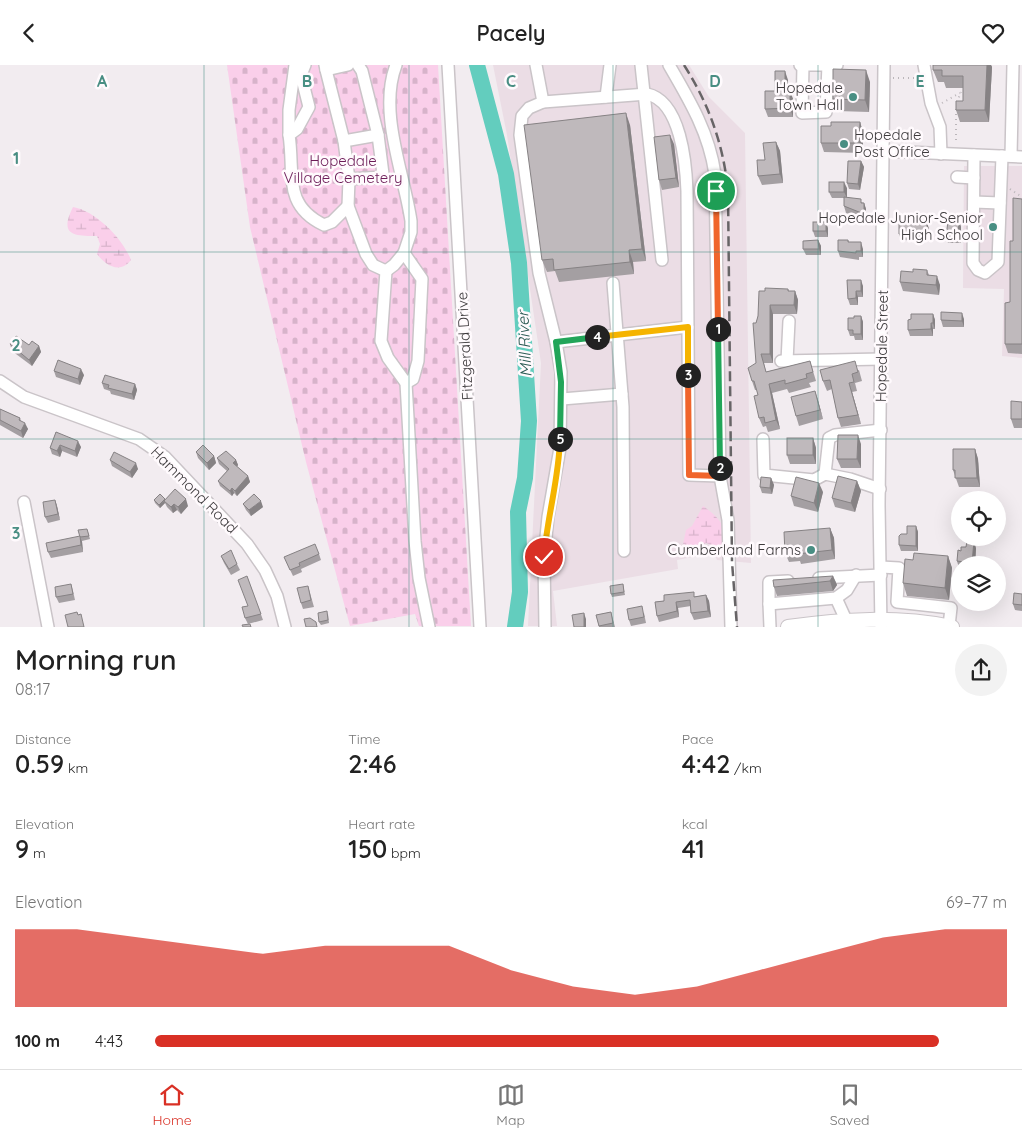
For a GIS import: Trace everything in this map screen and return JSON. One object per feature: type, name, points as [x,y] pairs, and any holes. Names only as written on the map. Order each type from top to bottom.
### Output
[{"type":"main road","points":[[788,627],[846,620],[951,626]]},
{"type":"street","points":[[294,65],[288,110],[292,190],[301,207],[314,220],[324,225],[332,222],[348,207]]},
{"type":"street","points":[[289,135],[297,129],[309,107],[301,75],[305,65]]},
{"type":"street","points":[[348,65],[326,68],[344,141],[349,179],[348,207],[366,254],[373,265],[386,271]]},
{"type":"street","points":[[349,179],[382,177],[383,174],[378,135],[362,71],[358,65]]},
{"type":"street","points":[[396,65],[390,87],[390,118],[412,221],[411,232],[404,253],[386,271],[381,341],[388,358],[406,383],[415,541],[419,578],[429,627]]},
{"type":"street","name":"Fitzgerald Drive","points":[[448,65],[480,627]]},
{"type":"street","points":[[536,65],[543,102]]},
{"type":"street","points":[[606,97],[610,65]]},
{"type":"street","points":[[641,65],[662,260]]},
{"type":"street","points":[[669,65],[702,124],[709,143],[715,174],[720,476],[728,520],[731,627]]},
{"type":"street","points":[[829,65],[826,112],[802,113],[802,65],[829,65],[837,65]]},
{"type":"street","name":"Hopedale Street","points":[[881,623],[880,489],[884,65]]},
{"type":"street","points":[[924,65],[926,79],[940,127],[941,153]]},
{"type":"street","points":[[974,155],[973,263],[978,270],[985,273],[998,262],[1002,173],[1012,157],[1013,65]]},
{"type":"street","points":[[545,627],[546,530],[559,459],[562,399],[556,342],[539,273],[520,127],[525,112],[533,105],[543,102],[644,93],[654,96],[664,105],[677,128],[682,146],[687,191],[689,475],[720,476]]},
{"type":"street","points":[[344,141],[378,135]]},
{"type":"street","points":[[883,151],[1012,157]]},
{"type":"street","points":[[957,177],[974,179]]},
{"type":"street","points":[[974,203],[1000,203]]},
{"type":"street","points":[[404,253],[422,279],[418,361],[413,379],[406,383]]},
{"type":"street","points":[[613,283],[622,394],[624,551]]},
{"type":"street","points":[[789,321],[784,361],[882,359]]},
{"type":"street","points":[[556,342],[688,327]]},
{"type":"street","name":"Hammond Road","points":[[0,381],[24,397],[139,439],[165,457],[247,544],[264,570],[277,596],[285,627]]},
{"type":"street","points":[[562,399],[622,394]]},
{"type":"street","points":[[825,474],[829,438],[835,435],[881,430]]},
{"type":"street","points":[[763,439],[764,475],[814,480],[825,474],[857,481],[880,489]]},
{"type":"street","points":[[24,502],[48,627]]},
{"type":"street","points":[[770,627],[769,583],[856,575],[899,568],[897,602],[951,608],[951,626]]},
{"type":"street","points":[[769,604],[836,598],[847,590],[856,575]]},
{"type":"street","points":[[836,598],[846,620]]},
{"type":"path","points":[[893,78],[926,79]]},
{"type":"path","points":[[935,112],[947,98],[967,90]]},
{"type":"path","points":[[956,146],[956,109],[961,92]]},
{"type":"path","points":[[1010,189],[1022,197]]},
{"type":"shaded area","points":[[493,65],[689,65],[709,97],[745,133],[751,563],[717,560],[714,553],[677,560],[678,569],[553,591],[557,626],[528,626],[541,363],[507,135]]},
{"type":"shaded area","name":"Hopedale Junior-Senior High School","points":[[964,166],[1022,166],[1022,358],[1002,356],[1004,289],[963,288]]},
{"type":"green space","name":"Hopedale Village Cemetery","points":[[227,65],[438,65],[471,626],[419,626],[415,614],[350,626],[306,462],[250,227]]},
{"type":"green space","points":[[73,207],[91,214],[108,227],[122,243],[131,260],[122,267],[113,267],[97,254],[100,244],[97,236],[71,232],[67,223]]},
{"type":"green space","points":[[703,506],[717,518],[723,527],[725,545],[722,548],[706,543],[694,548],[683,544],[686,530],[692,526]]},
{"type":"building","points":[[933,65],[987,65],[985,110],[956,110],[956,101],[963,101],[963,76],[942,76],[942,70],[933,70]]},
{"type":"building","points":[[833,69],[866,70],[865,100],[833,99]]},
{"type":"building","points":[[775,71],[785,71],[785,90],[790,90],[790,108],[765,109],[765,91],[775,91]]},
{"type":"building","points":[[626,113],[642,249],[629,250],[630,262],[554,270],[553,259],[542,260],[524,125]]},
{"type":"building","points":[[831,122],[860,122],[859,143],[821,143],[821,126],[831,126]]},
{"type":"building","points":[[670,135],[676,178],[659,180],[654,137]]},
{"type":"building","points":[[776,142],[780,174],[758,176],[757,160],[765,160],[763,143]]},
{"type":"building","points":[[848,161],[861,161],[858,184],[847,183]]},
{"type":"building","points":[[829,182],[844,182],[844,192],[829,192]]},
{"type":"building","points":[[844,197],[861,199],[861,203],[864,203],[864,214],[844,206]]},
{"type":"building","points":[[1013,198],[1022,199],[1022,344],[1005,344],[1005,303],[1010,302],[1010,241],[1013,241]]},
{"type":"building","points":[[948,221],[959,221],[958,237],[946,237]]},
{"type":"building","points":[[813,222],[826,222],[826,231],[813,231]]},
{"type":"building","points":[[899,223],[927,223],[927,235],[899,234]]},
{"type":"building","points":[[818,240],[819,249],[803,249],[803,241]]},
{"type":"building","points":[[838,240],[861,242],[861,251],[856,251],[856,253],[838,251]]},
{"type":"building","points":[[913,269],[927,270],[927,275],[937,276],[936,285],[900,282],[901,271],[913,272]]},
{"type":"building","points":[[847,280],[861,280],[861,291],[856,291],[856,298],[848,299]]},
{"type":"building","points":[[765,288],[795,291],[794,305],[770,305],[770,354],[761,354],[766,372],[810,361],[813,372],[806,374],[807,378],[785,384],[785,380],[769,384],[776,420],[765,423],[764,417],[759,418],[754,396],[758,395],[748,368],[756,363],[753,323],[756,323],[758,316],[759,291],[765,291]]},
{"type":"building","points":[[941,312],[962,313],[962,321],[941,320]]},
{"type":"building","points":[[911,314],[933,314],[931,329],[908,330],[908,320],[911,319]]},
{"type":"building","points":[[854,316],[861,316],[861,334],[853,334],[853,330],[848,330],[848,318],[854,318]]},
{"type":"building","points":[[16,336],[29,345],[32,341],[39,346],[29,360],[10,344]]},
{"type":"building","points":[[58,360],[81,369],[78,379],[54,371]]},
{"type":"building","points":[[855,361],[858,372],[852,374],[854,382],[849,383],[858,415],[838,418],[830,380],[823,381],[820,370]]},
{"type":"building","points":[[105,375],[135,384],[132,394],[108,388],[109,385],[102,383]]},
{"type":"building","points":[[815,391],[820,410],[796,416],[791,397]]},
{"type":"building","points":[[1011,401],[1022,402],[1022,419],[1011,419]]},
{"type":"building","points":[[0,409],[20,418],[19,420],[25,423],[21,431],[0,420]]},
{"type":"building","points":[[56,432],[78,441],[75,451],[60,445],[57,451],[50,448]]},
{"type":"building","points":[[838,435],[858,435],[857,459],[837,459]]},
{"type":"building","points":[[787,438],[813,438],[813,455],[787,455]]},
{"type":"building","points":[[203,445],[214,456],[207,463],[196,452]]},
{"type":"building","points":[[953,449],[975,449],[977,478],[955,478]]},
{"type":"building","points":[[226,451],[236,460],[233,463],[248,476],[235,491],[232,488],[230,491],[218,481],[229,469],[217,458]]},
{"type":"building","points":[[114,452],[136,463],[130,472],[110,460]]},
{"type":"building","points":[[838,476],[857,481],[851,503],[832,498]]},
{"type":"building","points":[[761,477],[771,478],[770,488],[760,487]]},
{"type":"building","points":[[796,477],[819,483],[814,503],[791,496]]},
{"type":"building","points":[[175,489],[186,499],[178,507],[174,504],[171,507],[164,501]]},
{"type":"building","points":[[160,494],[165,499],[159,505],[154,500]]},
{"type":"building","points":[[254,494],[261,501],[249,510],[243,504]]},
{"type":"building","points":[[55,500],[58,514],[45,517],[43,502]]},
{"type":"building","points":[[907,526],[916,526],[916,546],[899,545],[899,536],[907,534]]},
{"type":"building","points":[[830,528],[832,550],[797,554],[798,552],[785,553],[784,532]]},
{"type":"building","points":[[87,529],[89,536],[80,537],[78,530]]},
{"type":"building","points":[[80,536],[81,545],[48,552],[46,543]]},
{"type":"building","points":[[315,544],[319,554],[299,563],[300,566],[290,570],[284,557]]},
{"type":"building","points":[[974,546],[973,556],[957,556],[958,550],[961,551],[961,547]]},
{"type":"building","points":[[231,550],[237,564],[229,569],[221,556]]},
{"type":"building","points":[[914,553],[948,556],[945,588],[903,583],[905,559],[913,560]]},
{"type":"building","points":[[247,576],[261,614],[245,618],[242,607],[248,606],[238,580]]},
{"type":"building","points":[[833,576],[830,581],[774,587],[773,580]]},
{"type":"building","points":[[71,584],[73,594],[56,597],[55,587]]},
{"type":"building","points":[[623,584],[624,592],[611,594],[610,586]]},
{"type":"building","points":[[308,586],[311,600],[301,603],[297,588]]},
{"type":"building","points":[[694,592],[694,597],[706,595],[708,611],[691,613],[690,600],[676,602],[677,611],[657,616],[655,602],[664,601],[664,595]]},
{"type":"building","points":[[1014,593],[1022,594],[1022,605],[1013,604]]},
{"type":"building","points":[[642,606],[644,617],[629,620],[627,609]]},
{"type":"building","points":[[327,611],[328,620],[319,622],[318,613]]},
{"type":"building","points":[[77,612],[78,615],[81,614],[84,627],[68,627],[65,615]]},
{"type":"building","points":[[611,612],[613,623],[599,626],[596,615]]},
{"type":"building","points":[[584,613],[584,627],[574,627],[572,615]]},
{"type":"building","points":[[310,618],[316,622],[317,627],[306,627],[304,619]]},
{"type":"building","points":[[250,624],[251,627],[243,627],[242,625]]},
{"type":"waterway","name":"Mill River","points":[[477,65],[506,174],[519,263],[529,421],[525,478],[518,512],[520,592],[515,627]]},
{"type":"railway","points":[[684,65],[701,95],[714,126],[723,158],[728,192],[732,562],[737,627]]},
{"type":"place","name":"Hopedale Town Hall","points":[[853,97]]},
{"type":"place","name":"Hopedale Post Office","points":[[844,144]]},
{"type":"place","name":"Hopedale Junior-Senior High School","points":[[993,227]]},
{"type":"place","name":"Cumberland Farms","points":[[811,550]]},
{"type":"route","points":[[544,557],[546,530],[560,448],[562,399],[556,342],[688,327],[689,475],[720,476],[716,191]]}]
